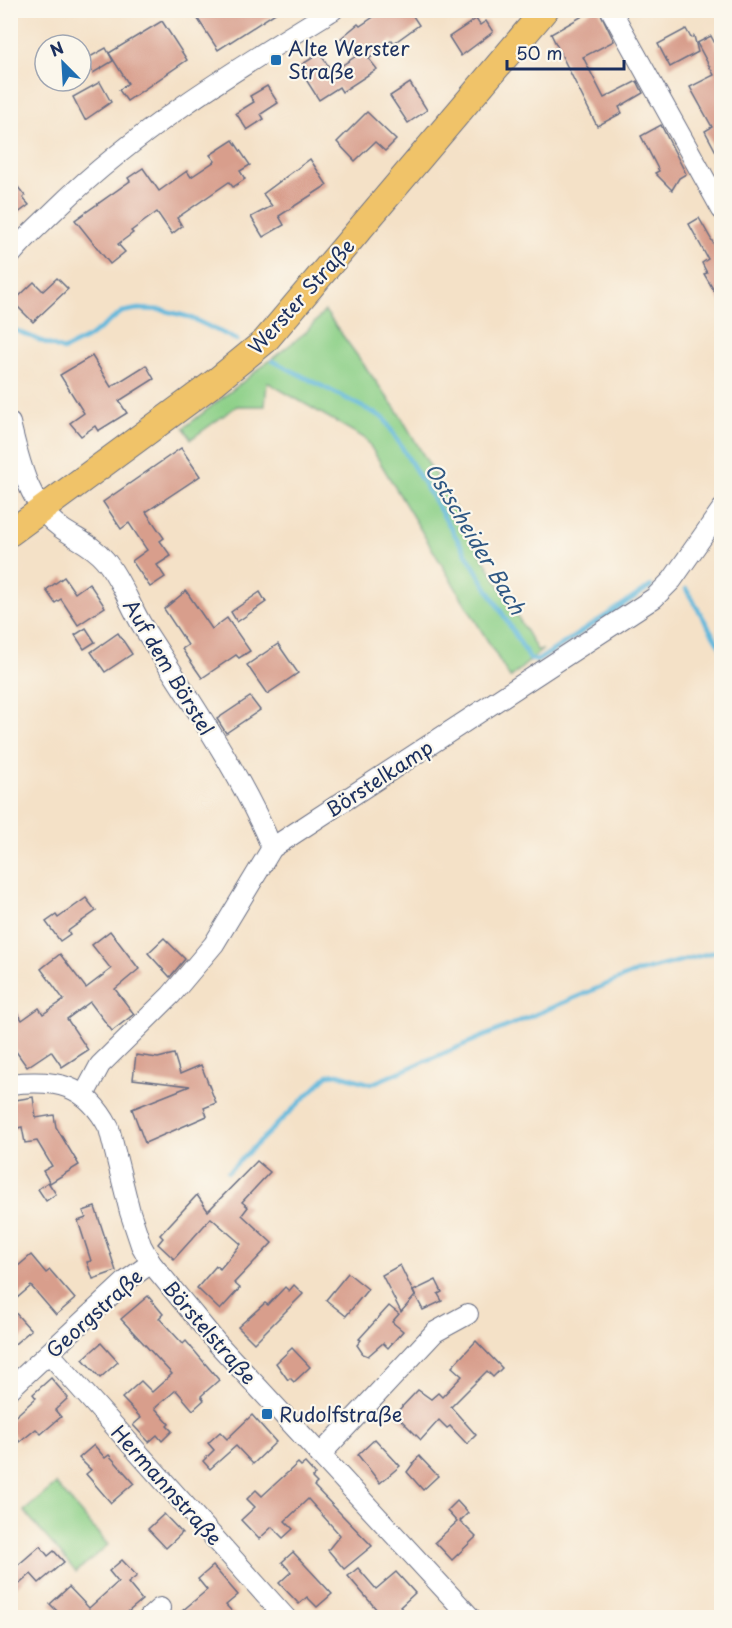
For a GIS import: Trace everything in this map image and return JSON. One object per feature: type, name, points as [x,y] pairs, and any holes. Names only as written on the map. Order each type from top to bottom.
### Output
[{"type":"main road","name":"Werster Straße","points":[[10,532],[41,507],[215,382],[264,341],[545,10]]},
{"type":"street","points":[[10,256],[72,193],[181,106],[333,10]]},
{"type":"street","points":[[611,10],[722,210]]},
{"type":"street","points":[[10,423],[21,468],[41,507]]},
{"type":"street","name":"Auf dem Börstel","points":[[41,507],[59,527],[92,547],[106,560],[136,616],[248,795],[272,848]]},
{"type":"street","name":"Börstelkamp","points":[[84,1095],[100,1065],[171,995],[214,944],[272,848],[654,598],[672,580],[722,509]]},
{"type":"street","name":"Börstelstraße","points":[[10,1084],[48,1082],[66,1085],[84,1095],[100,1110],[109,1128],[130,1212],[141,1245],[151,1263],[217,1344],[471,1617]]},
{"type":"street","name":"Georgstraße","points":[[10,1389],[126,1281],[151,1263]]},
{"type":"street","points":[[320,1455],[435,1332],[468,1314]]},
{"type":"street","name":"Hermannstraße","points":[[49,1353],[286,1617]]},
{"type":"green space","points":[[325,311],[400,415],[537,650],[542,650],[510,678],[366,439],[267,382],[265,406],[237,406],[191,439],[184,428],[306,332]]},
{"type":"green space","points":[[56,1484],[108,1545],[76,1572],[24,1511]]},
{"type":"building","points":[[192,10],[280,10],[218,50]]},
{"type":"building","points":[[384,10],[409,10],[419,25],[394,43],[392,40],[369,59],[377,69],[342,92],[339,87],[319,100],[298,67],[320,53],[332,72],[356,56],[341,38],[358,24],[360,26]]},
{"type":"building","points":[[593,10],[599,10],[614,41],[583,57],[604,98],[637,81],[643,93],[619,107],[622,113],[597,126],[551,34]]},
{"type":"building","points":[[476,19],[480,25],[486,21],[493,32],[461,56],[449,37]]},
{"type":"building","points":[[162,21],[187,60],[127,101],[119,90],[128,83],[109,53]]},
{"type":"building","points":[[686,29],[691,38],[694,36],[698,52],[670,67],[658,44]]},
{"type":"building","points":[[711,36],[722,57],[722,163],[705,131],[712,127],[690,87],[714,75],[697,43]]},
{"type":"building","points":[[106,48],[113,61],[93,73],[93,55]]},
{"type":"building","points":[[100,82],[111,102],[85,120],[73,97],[80,93],[93,93],[93,86]]},
{"type":"building","points":[[410,83],[427,110],[408,123],[390,96]]},
{"type":"building","points":[[267,86],[278,103],[261,114],[264,119],[247,130],[236,113],[254,102],[250,96]]},
{"type":"building","points":[[367,112],[396,140],[385,151],[375,142],[355,161],[337,142]]},
{"type":"building","points":[[661,125],[686,174],[679,178],[672,190],[655,173],[659,171],[641,136]]},
{"type":"building","points":[[233,140],[250,165],[240,171],[245,179],[233,187],[229,182],[177,218],[182,226],[172,234],[157,212],[131,231],[133,233],[118,244],[125,252],[110,264],[75,220],[130,181],[128,178],[143,168],[159,191],[187,171],[191,177],[215,161],[210,155]]},
{"type":"building","points":[[310,159],[327,185],[279,216],[284,225],[263,237],[251,217],[272,206],[263,194]]},
{"type":"building","points":[[10,177],[29,205],[10,219]]},
{"type":"building","points":[[699,218],[719,253],[722,252],[722,304],[704,274],[707,273],[702,263],[708,259],[689,224]]},
{"type":"building","points":[[57,278],[68,289],[33,322],[13,302],[34,282],[43,291]]},
{"type":"building","points":[[92,356],[111,387],[146,365],[154,379],[119,401],[127,413],[98,431],[95,426],[81,436],[70,423],[84,413],[60,375]]},
{"type":"building","points":[[181,448],[200,476],[146,512],[164,538],[160,541],[171,556],[157,565],[165,577],[150,587],[132,561],[147,550],[129,523],[121,529],[103,502]]},
{"type":"building","points":[[64,577],[75,593],[89,583],[105,607],[78,625],[61,599],[55,603],[46,590]]},
{"type":"building","points":[[186,591],[212,629],[227,618],[250,651],[239,658],[236,655],[202,678],[182,649],[188,645],[164,609]]},
{"type":"building","points":[[260,592],[266,602],[237,622],[231,612]]},
{"type":"building","points":[[86,628],[95,642],[84,649],[75,635]]},
{"type":"building","points":[[118,633],[132,654],[105,672],[91,652]]},
{"type":"building","points":[[278,644],[298,673],[267,694],[247,665]]},
{"type":"building","points":[[250,697],[260,710],[226,733],[217,719]]},
{"type":"building","points":[[86,898],[96,911],[68,931],[70,934],[60,941],[46,922],[56,915],[58,918]]},
{"type":"building","points":[[110,931],[139,969],[115,989],[134,1014],[112,1031],[90,1002],[67,1019],[88,1050],[62,1067],[51,1051],[27,1067],[10,1043],[10,1001],[22,1020],[39,1008],[43,1014],[64,1000],[41,969],[60,954],[86,988],[111,969],[92,945]]},
{"type":"building","points":[[164,938],[185,959],[170,977],[148,953]]},
{"type":"building","points":[[174,1054],[180,1074],[201,1065],[216,1103],[204,1108],[207,1116],[145,1143],[132,1109],[190,1086],[133,1079],[136,1055],[158,1058]]},
{"type":"building","points":[[33,1097],[36,1118],[54,1115],[56,1127],[79,1165],[50,1183],[43,1171],[52,1166],[37,1141],[25,1143],[22,1127],[10,1130],[10,1101]]},
{"type":"building","points":[[257,1161],[270,1172],[242,1202],[248,1207],[242,1215],[272,1243],[234,1283],[240,1288],[220,1310],[197,1288],[216,1266],[220,1269],[241,1244],[211,1218],[174,1259],[158,1244],[163,1238],[160,1235],[197,1195],[208,1211]]},
{"type":"building","points":[[48,1182],[56,1194],[46,1201],[38,1189]]},
{"type":"building","points":[[95,1207],[116,1271],[93,1279],[87,1262],[91,1261],[78,1221],[86,1218],[83,1211]]},
{"type":"building","points":[[31,1255],[46,1273],[50,1270],[75,1299],[56,1315],[31,1286],[10,1304],[10,1273]]},
{"type":"building","points":[[400,1265],[415,1296],[401,1312],[382,1275]]},
{"type":"building","points":[[348,1273],[368,1289],[346,1316],[326,1300]]},
{"type":"building","points":[[436,1280],[442,1292],[438,1294],[442,1301],[423,1310],[413,1291]]},
{"type":"building","points":[[294,1285],[303,1294],[254,1343],[238,1327],[265,1303],[268,1305],[285,1287],[289,1291]]},
{"type":"building","points":[[148,1296],[163,1314],[159,1318],[183,1344],[186,1341],[219,1380],[201,1396],[204,1400],[193,1410],[176,1390],[155,1408],[172,1431],[162,1441],[157,1435],[149,1442],[133,1425],[141,1418],[122,1398],[141,1381],[152,1392],[172,1374],[121,1319]]},
{"type":"building","points":[[389,1306],[399,1314],[392,1322],[403,1331],[388,1348],[383,1343],[368,1356],[363,1354],[357,1345],[361,1340],[359,1339]]},
{"type":"building","points":[[10,1307],[31,1330],[10,1348]]},
{"type":"building","points":[[476,1341],[502,1368],[493,1377],[487,1371],[451,1407],[476,1435],[467,1444],[450,1426],[447,1428],[439,1420],[421,1440],[395,1414],[418,1390],[431,1399],[438,1393],[442,1397],[462,1376],[452,1367]]},
{"type":"building","points":[[101,1343],[118,1362],[100,1378],[83,1359]]},
{"type":"building","points":[[292,1348],[310,1367],[294,1382],[290,1378],[288,1380],[276,1363]]},
{"type":"building","points":[[51,1378],[68,1398],[55,1410],[61,1417],[41,1434],[36,1429],[20,1442],[10,1431],[10,1421],[36,1398],[33,1394]]},
{"type":"building","points":[[252,1415],[276,1442],[253,1464],[236,1446],[210,1469],[203,1461],[214,1450],[208,1443],[220,1432],[227,1439]]},
{"type":"building","points":[[375,1439],[400,1466],[380,1483],[358,1455]]},
{"type":"building","points":[[94,1445],[105,1458],[109,1455],[134,1483],[111,1503],[86,1474],[91,1470],[79,1458]]},
{"type":"building","points":[[419,1456],[438,1476],[423,1490],[407,1472]]},
{"type":"building","points":[[298,1463],[301,1466],[305,1463],[315,1474],[312,1478],[317,1483],[314,1486],[372,1546],[344,1569],[328,1550],[340,1535],[308,1499],[285,1521],[293,1529],[283,1538],[272,1527],[259,1539],[241,1520],[255,1507],[247,1499],[256,1490],[262,1496]]},
{"type":"building","points":[[457,1501],[468,1513],[460,1521],[476,1537],[452,1560],[435,1542],[457,1522],[447,1511]]},
{"type":"building","points":[[164,1514],[182,1533],[166,1548],[148,1529]]},
{"type":"building","points":[[40,1546],[48,1556],[54,1551],[64,1562],[39,1583],[31,1574],[10,1592],[10,1572]]},
{"type":"building","points":[[293,1552],[332,1594],[317,1607],[307,1597],[299,1604],[279,1583],[291,1572],[282,1562]]},
{"type":"building","points":[[122,1560],[137,1576],[128,1583],[142,1600],[122,1617],[63,1617],[50,1604],[69,1587],[89,1608],[118,1582],[109,1571]]},
{"type":"building","points":[[213,1566],[238,1595],[226,1605],[237,1617],[175,1617],[207,1590],[198,1579]]},
{"type":"building","points":[[358,1568],[376,1589],[396,1572],[415,1593],[400,1607],[404,1610],[396,1617],[383,1617],[348,1576]]},
{"type":"waterway","name":"Ostscheider Bach","points":[[10,328],[63,350],[89,337],[122,312],[138,309],[162,310],[189,317],[237,340]]},
{"type":"waterway","name":"Ostscheider Bach","points":[[273,361],[384,418],[530,659],[537,661],[651,586]]},
{"type":"waterway","name":"Ostscheider Bach","points":[[686,589],[722,650]]},
{"type":"waterway","points":[[228,1172],[328,1075],[338,1074],[371,1084],[631,974],[722,950]]},
{"type":"place","name":"Alte Werster Straße","points":[[276,60]]},
{"type":"place","name":"Rudolfstraße","points":[[267,1414]]}]
